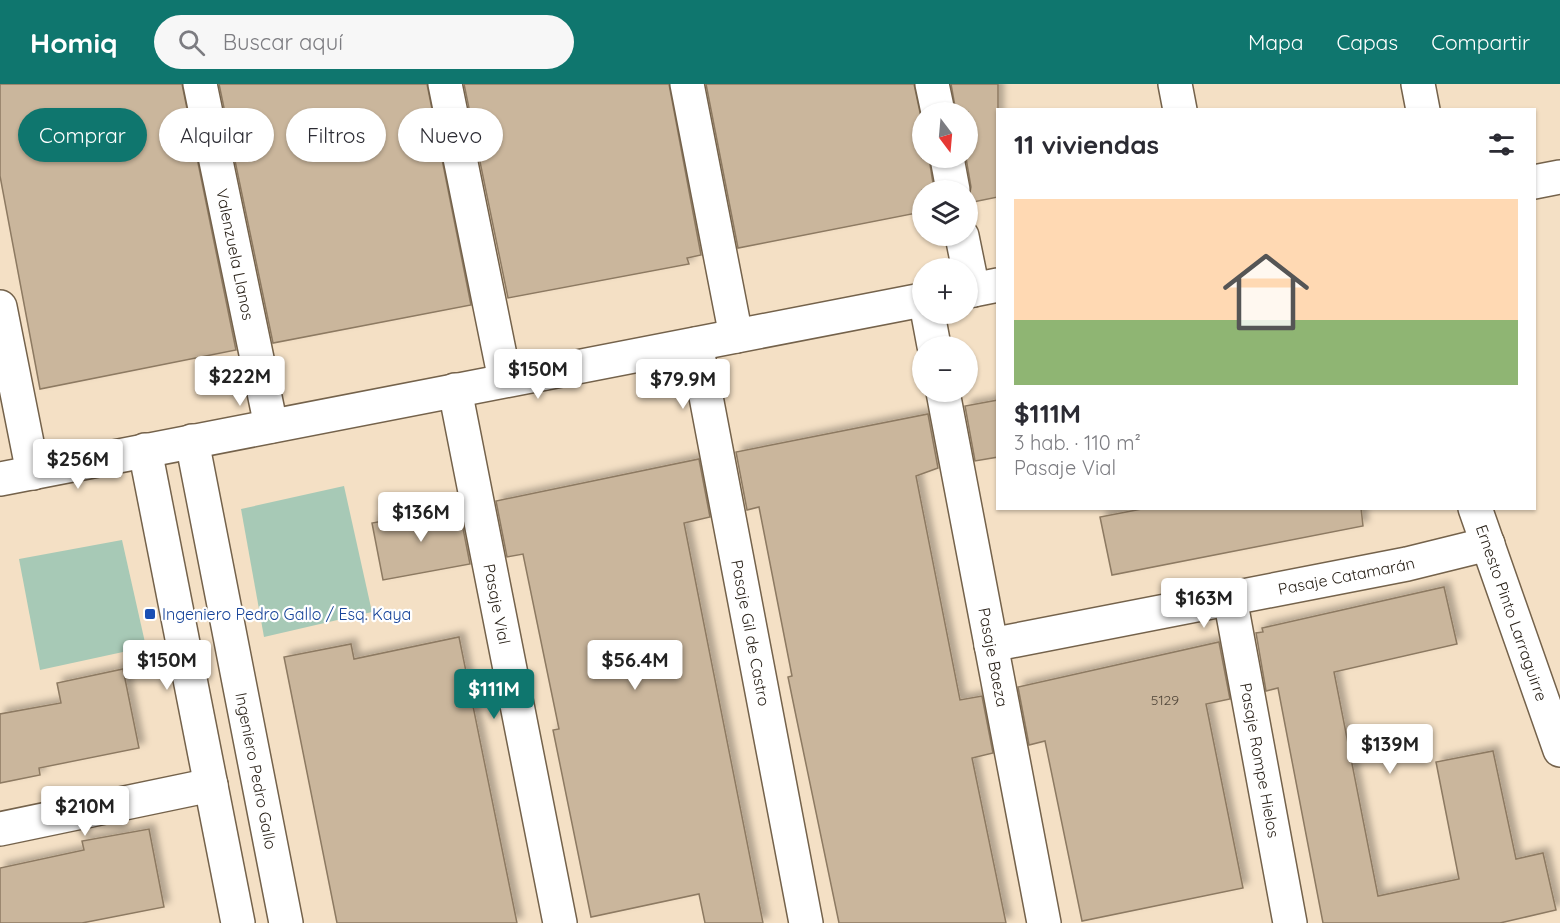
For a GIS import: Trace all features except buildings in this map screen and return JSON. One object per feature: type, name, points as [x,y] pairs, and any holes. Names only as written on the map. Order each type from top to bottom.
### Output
[{"type":"street","name":"Valenzuela Llanos","points":[[200,84],[271,426]]},
{"type":"street","points":[[445,84],[505,380]]},
{"type":"street","points":[[687,84],[736,336]]},
{"type":"street","points":[[932,84],[936,102]]},
{"type":"street","points":[[1175,84],[1180,108]]},
{"type":"street","points":[[1418,84],[1424,108]]},
{"type":"street","points":[[1536,182],[1560,177]]},
{"type":"street","points":[[965,246],[979,289]]},
{"type":"street","points":[[0,479],[912,302]]},
{"type":"street","points":[[0,307],[33,473]]},
{"type":"street","name":"Pasaje Gil de Castro","points":[[696,344],[806,923]]},
{"type":"street","name":"Pasaje Vial","points":[[455,390],[560,923]]},
{"type":"street","name":"Pasaje Baeza","points":[[945,402],[1044,923]]},
{"type":"street","name":"Ingeniero Pedro Gallo","points":[[192,441],[286,923]]},
{"type":"street","points":[[144,450],[238,923]]},
{"type":"street","name":"Ernesto Pinto Larraguirre","points":[[1477,510],[1560,750]]},
{"type":"street","name":"Pasaje Catamarán","points":[[991,645],[1407,564],[1488,544]]},
{"type":"street","name":"Pasaje Rompe Hielos","points":[[1230,598],[1290,923]]},
{"type":"street","points":[[0,829],[211,785]]},
{"type":"green space","points":[[344,486],[372,612],[264,637],[241,509]]},
{"type":"green space","points":[[122,540],[146,647],[40,670],[19,559]]},
{"type":"place","name":"Ingeniero Pedro Gallo / Esq. Kaya","points":[[150,614]]}]
